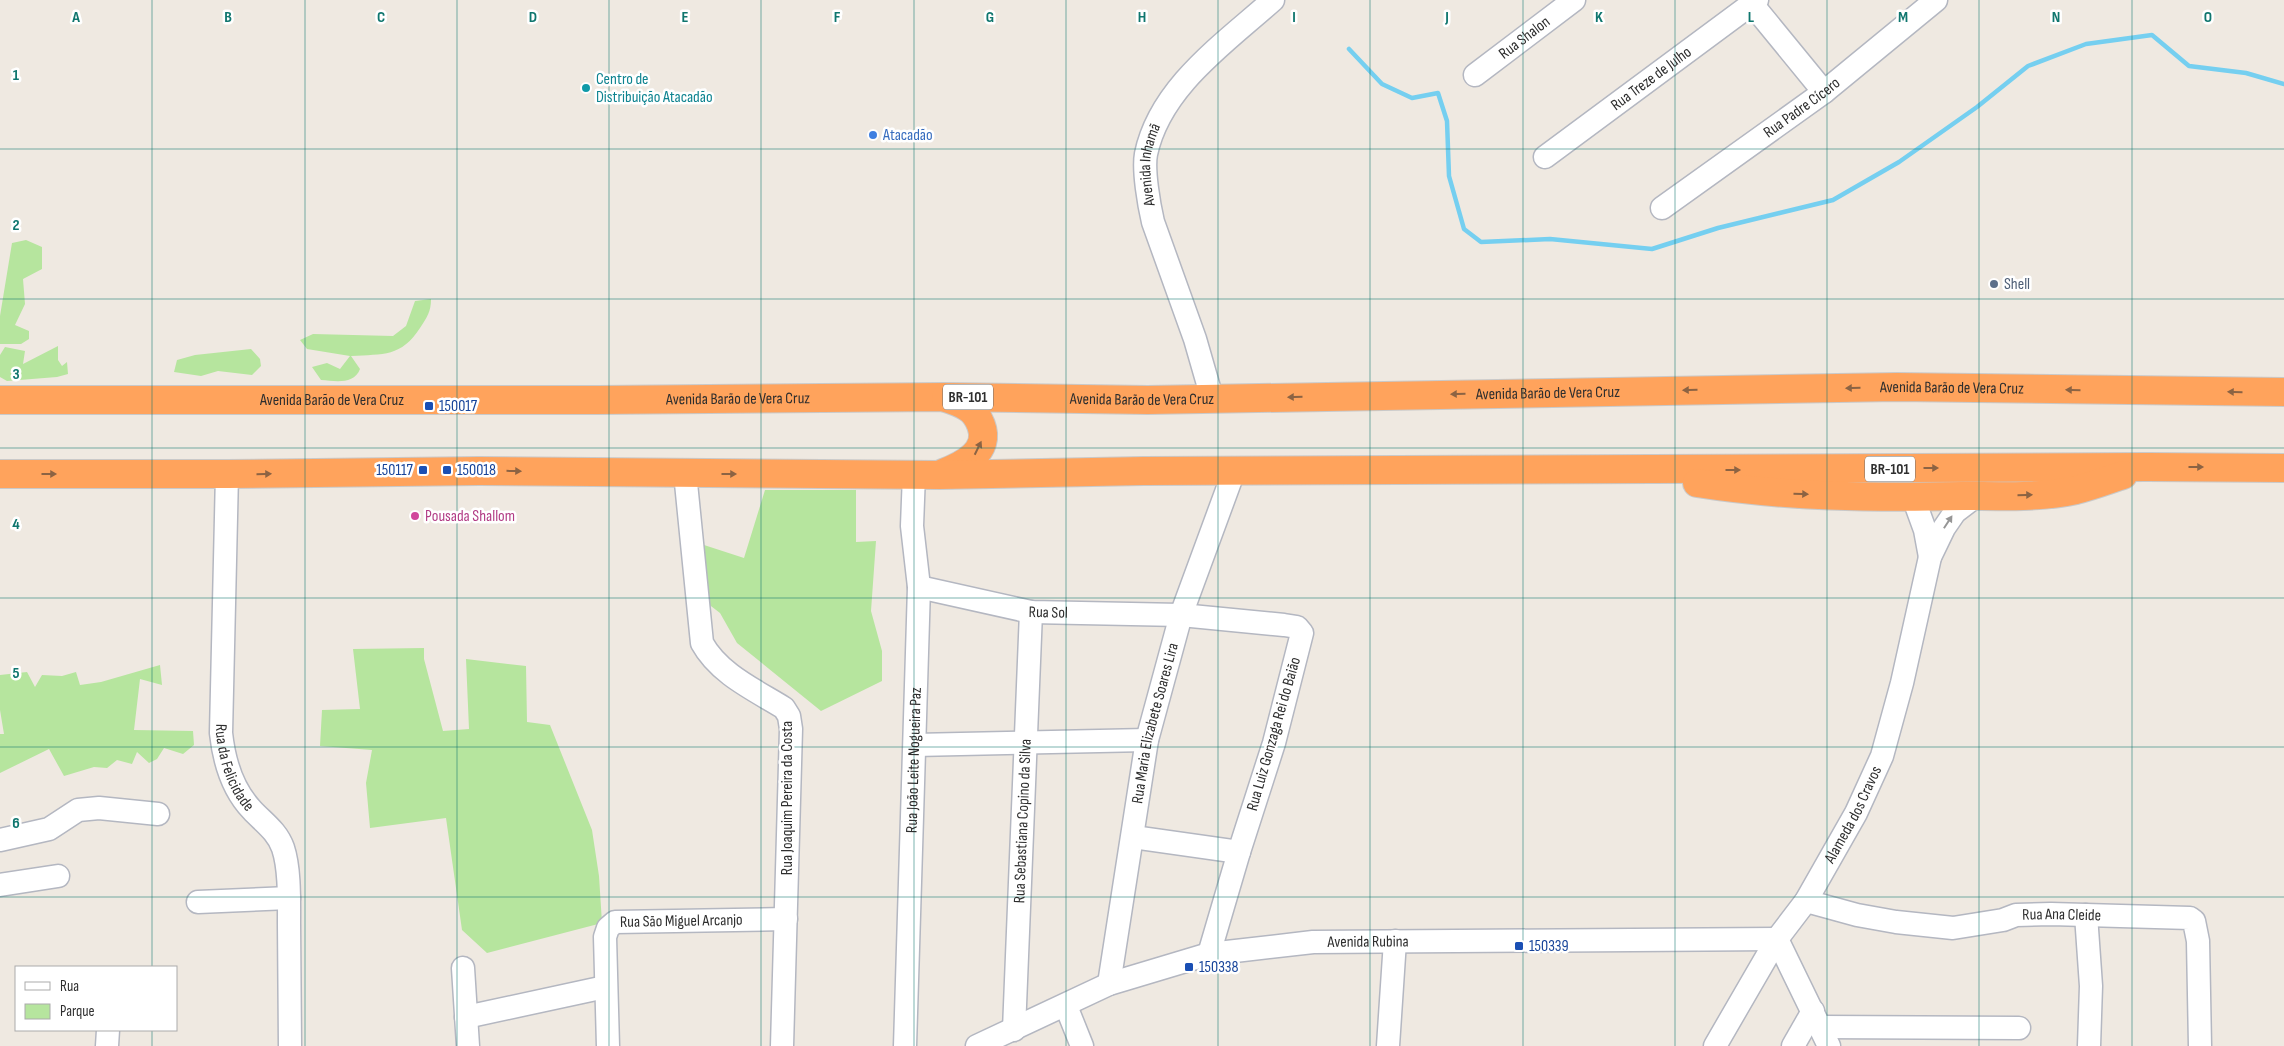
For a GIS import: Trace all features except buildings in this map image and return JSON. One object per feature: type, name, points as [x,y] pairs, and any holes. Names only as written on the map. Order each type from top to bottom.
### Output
[{"type":"highway","name":"Avenida Barão de Vera Cruz","points":[[0,400],[598,400],[944,397],[1148,400],[1897,387],[2284,392]]},
{"type":"highway","points":[[927,474],[963,466],[978,452],[984,433],[978,416],[967,407],[944,397]]},
{"type":"highway","points":[[1632,470],[1748,491],[1913,497],[2034,495],[2076,490],[2148,467]]},
{"type":"highway","name":"BR-101","points":[[0,474],[479,471],[927,474],[1234,471],[2284,468]]},
{"type":"street","name":"Avenida Inhamã","points":[[1212,398],[1195,339],[1153,222],[1149,203],[1146,156],[1154,129],[1164,110],[1182,84],[1273,0]]},
{"type":"street","name":"Rua Shalon","points":[[1475,75],[1574,0]]},
{"type":"street","name":"Rua Padre Cícero","points":[[1662,208],[1824,92],[1936,0]]},
{"type":"street","points":[[1755,2],[1824,92]]},
{"type":"street","name":"Rua Treze de Julho","points":[[1545,157],[1755,2]]},
{"type":"street","name":"Rua Maria Elizabete Soares Lira","points":[[1109,984],[1147,740],[1181,615],[1234,471]]},
{"type":"street","name":"Rua Joaquim Pereira da Costa","points":[[685,473],[702,643],[710,656],[727,672],[784,708],[789,716],[791,729],[782,1046]]},
{"type":"street","name":"Rua da Felicidade","points":[[227,474],[220,733],[223,755],[237,790],[251,809],[280,840],[284,850],[288,898],[290,1046]]},
{"type":"street","name":"Rua João Leite Nogueira Paz","points":[[905,1046],[920,587],[912,526],[927,474]]},
{"type":"street","name":"Alameda dos Cravos","points":[[1715,1046],[1777,939],[1806,901],[1856,813],[1882,756],[1902,684],[1930,557],[1944,528],[1955,512],[1976,496]]},
{"type":"street","name":"Alameda dos Cravos","points":[[1913,497],[1925,530],[1930,557]]},
{"type":"street","name":"Rua Sol","points":[[920,587],[1031,612],[1181,615]]},
{"type":"street","name":"Rua Sebastiana Copino da Silva","points":[[1014,1030],[1031,612]]},
{"type":"street","name":"Rua Luiz Gonzaga Rei do Baião","points":[[1181,615],[1284,625],[1296,627],[1302,633],[1274,743],[1238,852],[1209,954]]},
{"type":"street","points":[[915,745],[1147,740]]},
{"type":"street","points":[[0,840],[49,829],[78,810],[99,808],[158,814]]},
{"type":"street","points":[[1133,838],[1238,852]]},
{"type":"street","points":[[0,885],[58,876]]},
{"type":"street","points":[[198,902],[288,898]]},
{"type":"street","name":"Rua Ana Cleide","points":[[1806,901],[1857,915],[1896,922],[1953,928],[2016,916],[2182,916],[2194,921],[2198,940],[2200,1046]]},
{"type":"street","points":[[2086,915],[2091,986],[2089,1046]]},
{"type":"street","name":"Rua São Miguel Arcanjo","points":[[608,1046],[605,937],[608,928],[615,922],[786,919]]},
{"type":"street","points":[[1777,939],[1821,1028]]},
{"type":"street","name":"Avenida Rubina","points":[[978,1046],[1109,984],[1209,954],[1313,942],[1777,939]]},
{"type":"street","points":[[1388,1046],[1395,941]]},
{"type":"street","points":[[463,968],[468,1046]]},
{"type":"street","points":[[466,1016],[605,987]]},
{"type":"street","points":[[1066,1006],[1082,1046]]},
{"type":"street","points":[[1792,1046],[1821,1028],[1966,1037],[2020,1028]]},
{"type":"street","points":[[107,1046],[108,1031]]},
{"type":"green space","points":[[26,240],[42,247],[42,269],[23,279],[25,304],[15,325],[29,331],[29,339],[21,344],[0,344],[0,316],[12,243]]},
{"type":"green space","points":[[431,299],[427,317],[420,328],[399,349],[382,354],[351,356],[360,369],[349,380],[321,380],[312,367],[327,363],[340,369],[350,356],[307,349],[300,340],[313,334],[393,336],[406,326],[415,301]]},
{"type":"green space","points":[[58,346],[58,360],[62,366],[67,362],[68,374],[57,377],[7,381],[0,377],[0,355],[5,347],[25,351],[23,364]]},
{"type":"green space","points":[[251,349],[260,359],[261,366],[252,375],[218,371],[201,376],[174,372],[177,360],[195,355]]},
{"type":"green space","points":[[765,490],[856,490],[856,542],[876,541],[871,611],[882,651],[882,681],[821,711],[737,643],[720,613],[707,603],[704,545],[744,558]]},
{"type":"green space","points":[[424,648],[424,659],[443,731],[469,729],[466,659],[526,666],[527,722],[550,725],[592,830],[599,876],[602,923],[487,953],[462,930],[446,818],[370,828],[366,783],[372,750],[320,746],[322,710],[360,709],[353,649]]},
{"type":"green space","points":[[160,665],[162,685],[140,679],[134,730],[193,731],[194,745],[183,754],[164,748],[157,759],[149,763],[137,752],[132,764],[117,760],[107,768],[94,767],[64,776],[49,749],[0,773],[0,734],[4,734],[0,710],[0,675],[27,672],[35,687],[42,675],[62,676],[76,672],[80,685],[101,682]]},
{"type":"waterway","points":[[1349,49],[1382,84],[1412,98],[1438,93],[1447,121],[1449,176],[1464,229],[1481,242],[1550,239],[1652,249],[1718,228],[1833,200],[1899,162],[1977,107],[2028,66],[2086,44],[2152,35],[2189,66],[2246,73],[2284,84]]},
{"type":"place","name":"Centro de Distribuição Atacadão","points":[[586,88]]},
{"type":"place","name":"Atacadão","points":[[873,135]]},
{"type":"place","name":"Shell","points":[[1994,284]]},
{"type":"place","name":"150017","points":[[429,406]]},
{"type":"place","name":"150117","points":[[423,470]]},
{"type":"place","name":"150018","points":[[447,470]]},
{"type":"place","name":"Pousada Shallom","points":[[415,516]]},
{"type":"place","name":"150339","points":[[1519,946]]},
{"type":"place","name":"150338","points":[[1189,967]]}]
